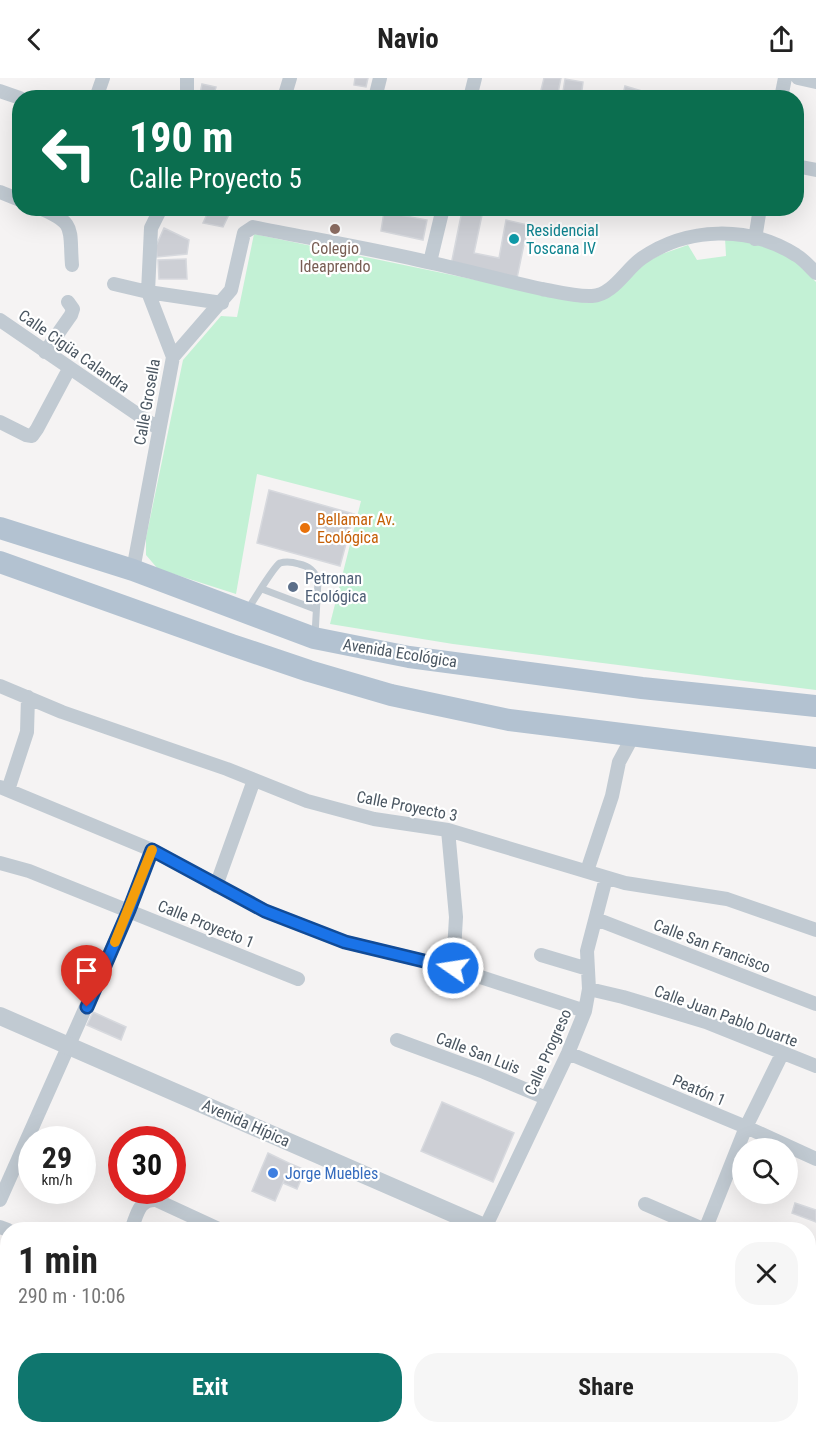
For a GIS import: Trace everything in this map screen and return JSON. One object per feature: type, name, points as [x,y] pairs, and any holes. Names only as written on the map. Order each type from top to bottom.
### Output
[{"type":"main road","name":"Avenida Ecológica","points":[[0,528],[133,570],[314,638],[409,657],[642,688],[816,706]]},
{"type":"main road","points":[[0,562],[309,671],[391,694],[509,720],[816,758]]},
{"type":"street","points":[[798,78],[816,82]]},
{"type":"street","points":[[57,216],[64,219],[69,226],[72,265]]},
{"type":"street","name":"Calle Grosella","points":[[133,570],[173,357],[148,292],[151,228],[157,216]]},
{"type":"street","points":[[430,262],[441,216]]},
{"type":"street","points":[[755,239],[759,216]]},
{"type":"street","points":[[173,357],[231,290],[244,232],[253,228],[430,262],[559,292],[594,296],[603,293],[640,259],[669,243],[701,234],[727,232],[775,243],[798,256],[816,273]]},
{"type":"street","points":[[114,284],[148,292],[222,303]]},
{"type":"street","points":[[45,352],[71,315],[73,309],[68,302]]},
{"type":"street","name":"Calle Cigüa Calandra","points":[[0,320],[159,429]]},
{"type":"street","points":[[0,422],[32,436],[69,369]]},
{"type":"street","name":"Calle Proyecto 3","points":[[0,686],[63,712],[307,801],[374,819],[448,830],[606,878],[727,899],[816,930]]},
{"type":"street","points":[[28,697],[27,732],[4,788],[152,850],[265,911],[345,942],[453,968],[585,1011]]},
{"type":"street","points":[[587,871],[612,796],[619,762],[633,736]]},
{"type":"street","points":[[216,886],[254,780]]},
{"type":"street","points":[[448,830],[456,917],[453,968]]},
{"type":"street","points":[[0,1200],[70,1046],[129,910],[152,850]]},
{"type":"street","name":"Calle Proyecto 1","points":[[0,863],[29,871],[298,979]]},
{"type":"street","name":"Calle Progreso","points":[[489,1222],[568,1053],[585,1011],[589,989],[587,951],[606,878]]},
{"type":"street","name":"Calle San Francisco","points":[[596,919],[816,1004]]},
{"type":"street","points":[[541,955],[588,969]]},
{"type":"street","name":"Calle Juan Pablo Duarte","points":[[589,989],[624,997],[706,1022],[816,1066]]},
{"type":"street","name":"Avenida Hípica","points":[[0,1016],[470,1222]]},
{"type":"street","name":"Calle San Luis","points":[[397,1040],[546,1098]]},
{"type":"street","name":"Peatón 1","points":[[568,1053],[746,1127],[816,1159]]},
{"type":"street","points":[[708,1222],[746,1127],[782,1053]]},
{"type":"street","points":[[134,1222],[141,1203],[148,1200],[156,1200],[204,1222]]},
{"type":"street","points":[[645,1204],[687,1222]]},
{"type":"lane","points":[[245,613],[275,567],[282,562],[303,565],[316,574],[318,581],[314,638]]},
{"type":"lane","points":[[262,589],[315,609]]},
{"type":"green space","points":[[254,234],[588,303],[615,278],[662,254],[688,245],[697,260],[726,256],[725,238],[773,247],[795,261],[816,282],[816,690],[453,644],[330,624],[361,501],[257,474],[236,594],[158,569],[146,555],[146,538],[183,360],[221,316],[237,317]]},
{"type":"building","points":[[355,78],[368,78],[366,87],[354,85]]},
{"type":"building","points":[[544,78],[561,78],[559,90],[541,90]]},
{"type":"building","points":[[565,79],[583,82],[582,90],[563,90]]},
{"type":"building","points":[[202,84],[216,87],[215,90],[201,90]]},
{"type":"building","points":[[625,86],[639,90],[624,90]]},
{"type":"building","points":[[206,216],[228,216],[223,227],[203,223]]},
{"type":"building","points":[[383,216],[406,216],[427,220],[423,240],[381,231]]},
{"type":"building","name":"Residencial Toscana IV","points":[[461,216],[482,216],[474,253],[499,258],[506,220],[528,225],[517,278],[451,265]]},
{"type":"building","points":[[164,228],[189,240],[187,254],[157,257],[156,246]]},
{"type":"building","points":[[186,259],[187,279],[159,279],[158,260]]},
{"type":"building","name":"Bellamar Av. Ecológica","points":[[269,490],[354,514],[340,566],[257,543]]},
{"type":"building","points":[[93,1012],[126,1027],[121,1040],[87,1025]]},
{"type":"building","points":[[442,1102],[514,1133],[493,1182],[421,1151]]},
{"type":"building","name":"Jorge Muebles","points":[[268,1153],[291,1164],[275,1201],[252,1191]]},
{"type":"building","points":[[291,1164],[305,1170],[297,1189],[283,1183]]},
{"type":"building","points":[[795,1204],[816,1210],[816,1222],[792,1213]]},
{"type":"slow traffic","points":[[115,942],[152,850]]},
{"type":"place","name":"Colegio Ideaprendo","points":[[335,229]]},
{"type":"place","name":"Residencial Toscana IV","points":[[514,239]]},
{"type":"place","name":"Bellamar Av. Ecológica","points":[[305,528]]},
{"type":"place","name":"Petronan Ecológica","points":[[293,587]]},
{"type":"place","name":"Jorge Muebles","points":[[273,1173]]},
{"type":"route","points":[[87,1007],[152,850],[265,911],[345,942],[453,968]]}]
